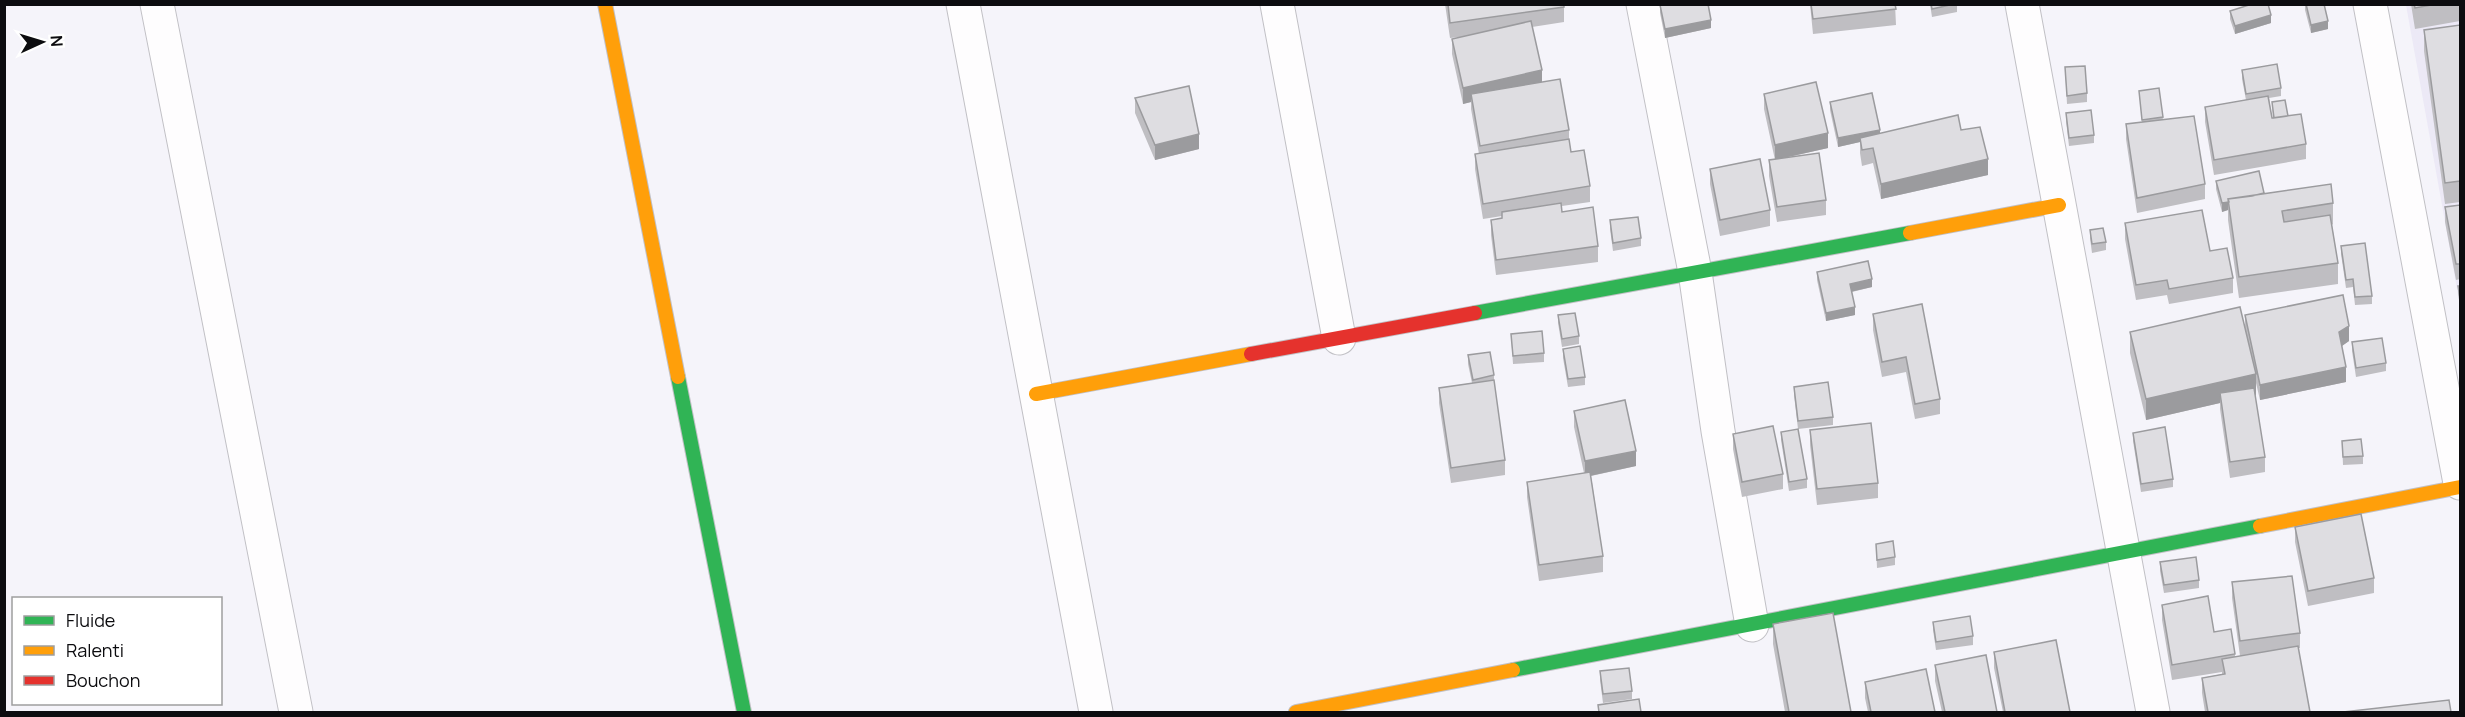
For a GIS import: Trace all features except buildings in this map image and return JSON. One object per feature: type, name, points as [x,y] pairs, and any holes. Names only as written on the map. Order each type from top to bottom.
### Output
[{"type":"street","points":[[158,4],[296,712]]},
{"type":"street","points":[[605,4],[744,712]]},
{"type":"street","points":[[963,4],[1096,712]]},
{"type":"street","points":[[1277,4],[1339,338]]},
{"type":"street","points":[[1643,4],[1695,272],[1718,431],[1752,625]]},
{"type":"street","points":[[2022,4],[2153,712]]},
{"type":"street","points":[[1296,712],[2124,553],[2460,485],[2370,4]]},
{"type":"street","points":[[1036,394],[2059,205]]},
{"type":"shaded area","points":[[2406,5],[2460,5],[2460,306],[2442,205]]},
{"type":"traffic: fast","points":[[1475,313],[1910,233]]},
{"type":"traffic: fast","points":[[678,377],[744,712]]},
{"type":"traffic: fast","points":[[1513,670],[2260,526]]},
{"type":"traffic: slow","points":[[605,4],[678,377]]},
{"type":"traffic: slow","points":[[1910,233],[2059,205]]},
{"type":"traffic: slow","points":[[1036,394],[1251,354]]},
{"type":"traffic: slow","points":[[2260,526],[2460,487]]},
{"type":"traffic: slow","points":[[1296,712],[1513,670]]},
{"type":"traffic: jam","points":[[1251,354],[1475,313]]}]
